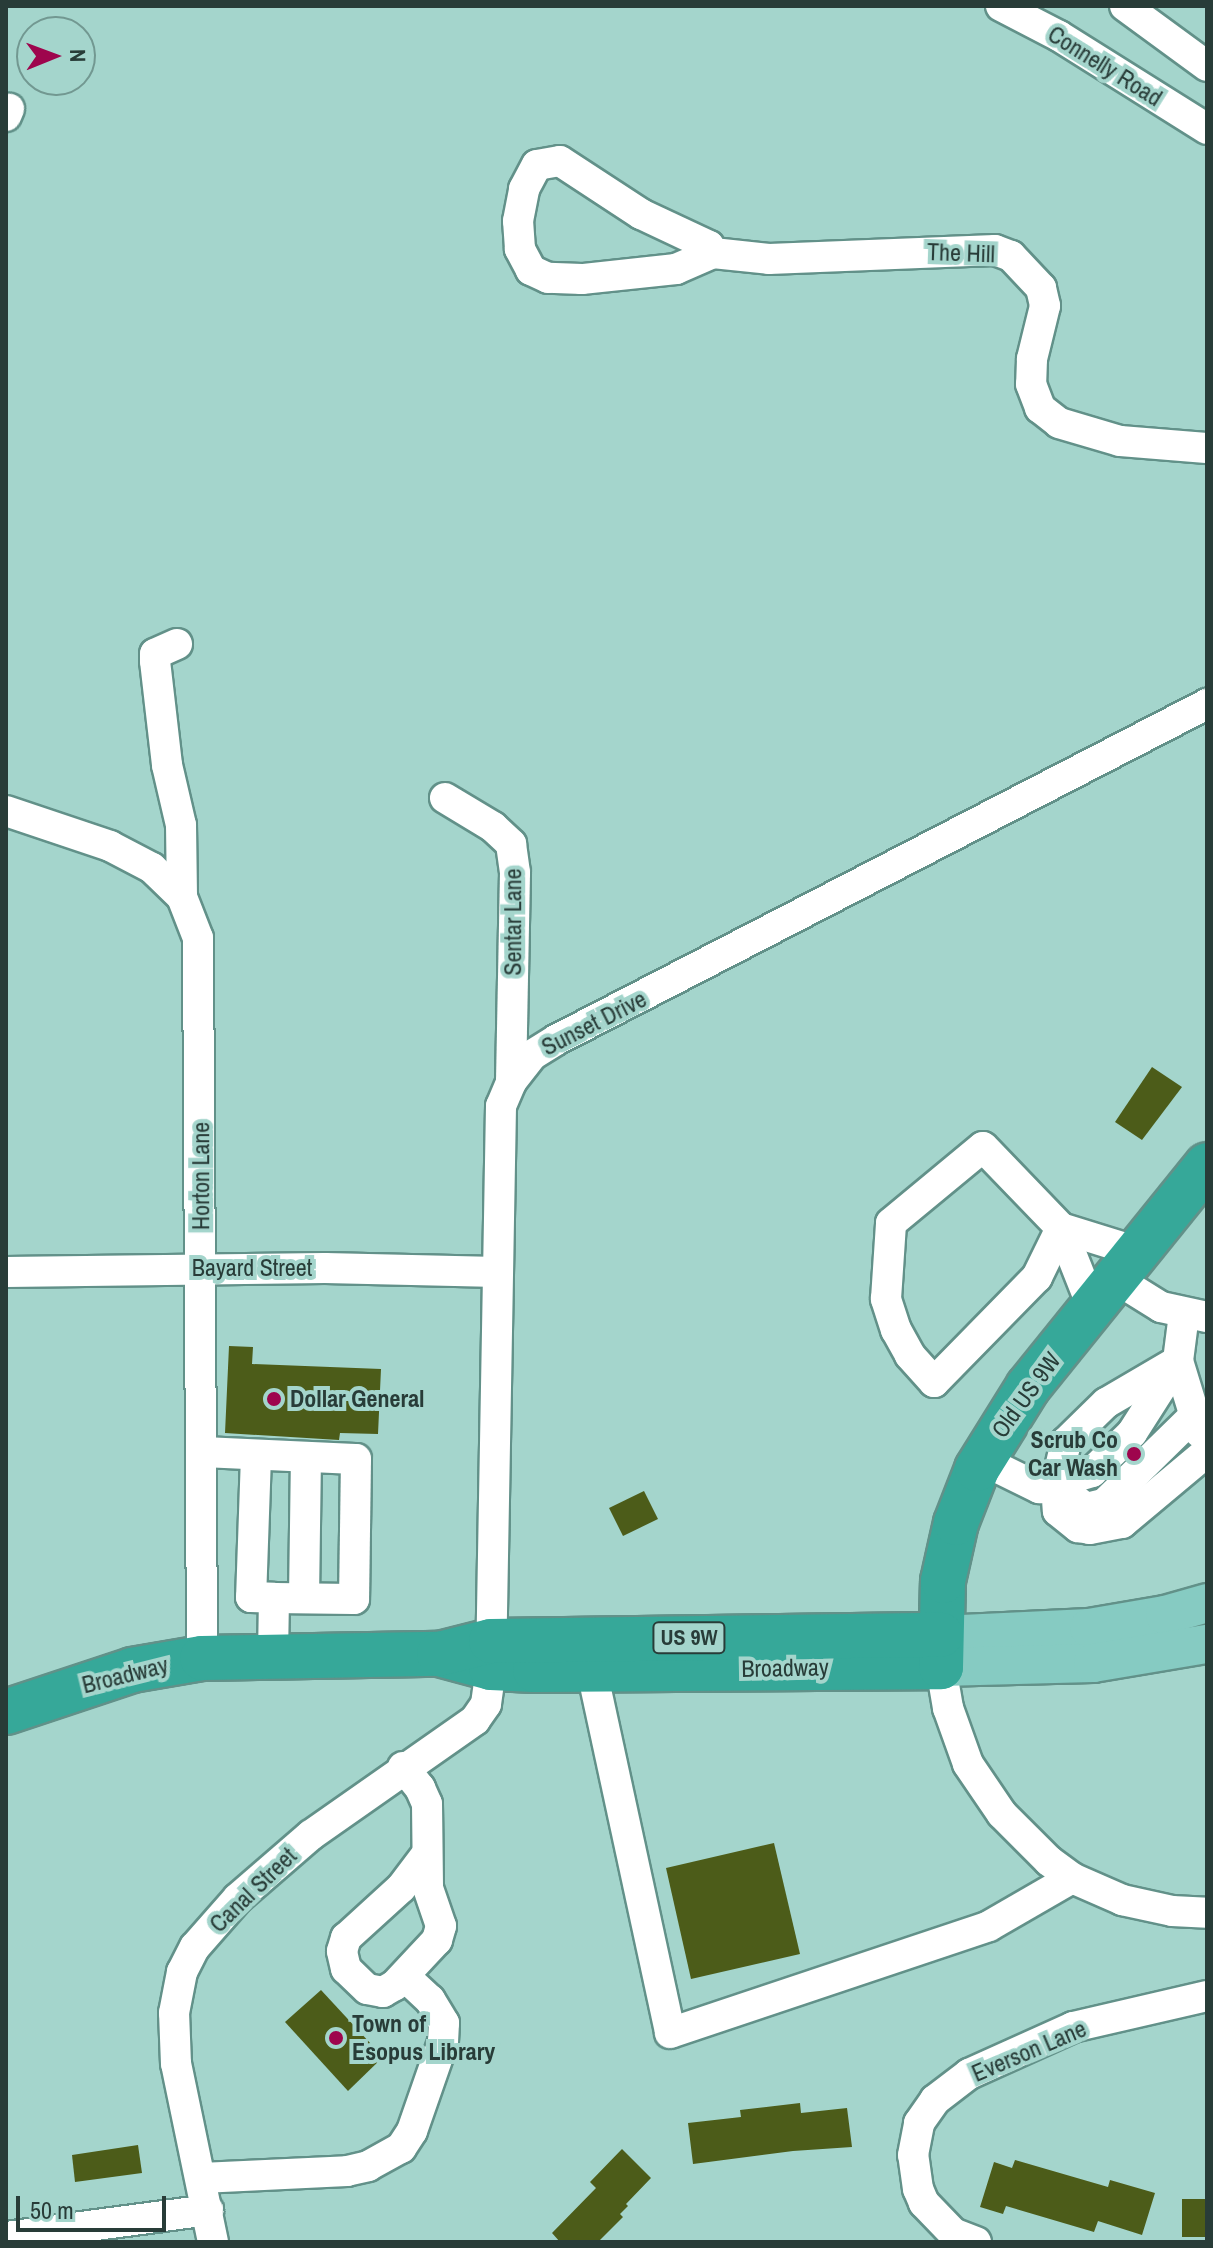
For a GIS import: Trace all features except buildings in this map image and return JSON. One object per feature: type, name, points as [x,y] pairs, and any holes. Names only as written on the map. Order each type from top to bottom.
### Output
[{"type":"highway","name":"Old US 9W","points":[[941,1651],[942,1594],[949,1553],[961,1509],[982,1460],[1028,1387],[1207,1165]]},
{"type":"highway","name":"Broadway","points":[[6,1712],[132,1670],[202,1658],[941,1651]]},
{"type":"highway","name":"Broadway","points":[[491,1654],[592,1671],[941,1651]]},
{"type":"main road","name":"US 9W","points":[[941,1651],[1165,1615],[1207,1603]]},
{"type":"main road","name":"US 9W","points":[[941,1651],[1093,1663],[1207,1644]]},
{"type":"street","name":"Connelly Road","points":[[1001,6],[1059,36],[1207,129]]},
{"type":"street","points":[[1125,6],[1207,66]]},
{"type":"street","name":"The Hill","points":[[713,253],[709,246],[641,214],[560,161],[537,165],[524,189],[518,221],[520,249],[531,270],[548,278],[582,279],[676,269],[713,253],[769,259],[995,250],[1011,256],[1041,288],[1045,306],[1032,359],[1031,384],[1040,408],[1059,423],[1120,441],[1207,448]]},
{"type":"street","points":[[177,644],[155,654],[155,661],[167,765],[181,825],[182,897]]},
{"type":"street","name":"Sunset Drive","points":[[491,1654],[501,1106],[511,1082],[532,1055],[556,1040],[1207,704]]},
{"type":"street","name":"Sentar Lane","points":[[445,798],[493,827],[511,844],[515,873],[511,1082]]},
{"type":"street","name":"Horton Lane","points":[[6,811],[133,856],[160,874],[182,897],[193,919],[201,967],[202,1658]]},
{"type":"street","points":[[982,1460],[1039,1488],[1092,1472],[1132,1433],[1178,1361],[1195,1316],[1146,1299],[1116,1280],[983,1147],[891,1223],[886,1299],[910,1355],[934,1382],[1037,1277],[1061,1228]]},
{"type":"street","points":[[1061,1228],[1116,1280]]},
{"type":"street","name":"Bayard Street","points":[[6,1272],[201,1269],[498,1272]]},
{"type":"street","points":[[1056,1485],[1086,1508],[1104,1504],[1202,1438],[1178,1361]]},
{"type":"street","points":[[1056,1485],[1066,1442],[1106,1403],[1178,1361]]},
{"type":"street","points":[[202,1452],[356,1459],[354,1599],[262,1598]]},
{"type":"street","points":[[256,1456],[262,1598],[273,1656]]},
{"type":"street","points":[[304,1598],[306,1457]]},
{"type":"street","points":[[941,1651],[957,1736],[976,1777],[1028,1842],[1072,1878],[1099,1892],[1147,1907],[1207,1913]]},
{"type":"street","name":"Canal Street","points":[[213,2242],[176,2064],[174,2013],[182,1972],[195,1947],[238,1898],[311,1835],[403,1767],[475,1720],[486,1704],[491,1654]]},
{"type":"street","points":[[592,1671],[670,2033],[796,1988],[989,1926],[1072,1878]]},
{"type":"street","points":[[403,1767],[420,1788],[427,1804],[430,1836],[426,1855],[428,1888],[441,1926],[437,1940],[404,1976],[383,1992],[367,1989],[346,1969],[342,1951],[346,1938],[401,1888],[426,1855]]},
{"type":"street","points":[[201,2178],[347,2171],[368,2166],[401,2148],[412,2131],[443,2042],[444,2023],[439,2011],[404,1976]]},
{"type":"street","name":"Everson Lane","points":[[976,2242],[953,2233],[924,2203],[918,2189],[913,2155],[919,2123],[935,2100],[969,2074],[1073,2027],[1207,1996]]},
{"type":"street","points":[[6,2237],[208,2210]]},
{"type":"place","name":"Dollar General","points":[[274,1399]]},
{"type":"place","name":"Scrub Co Car Wash","points":[[1134,1454]]},
{"type":"place","name":"Town of Esopus Library","points":[[336,2038]]}]
